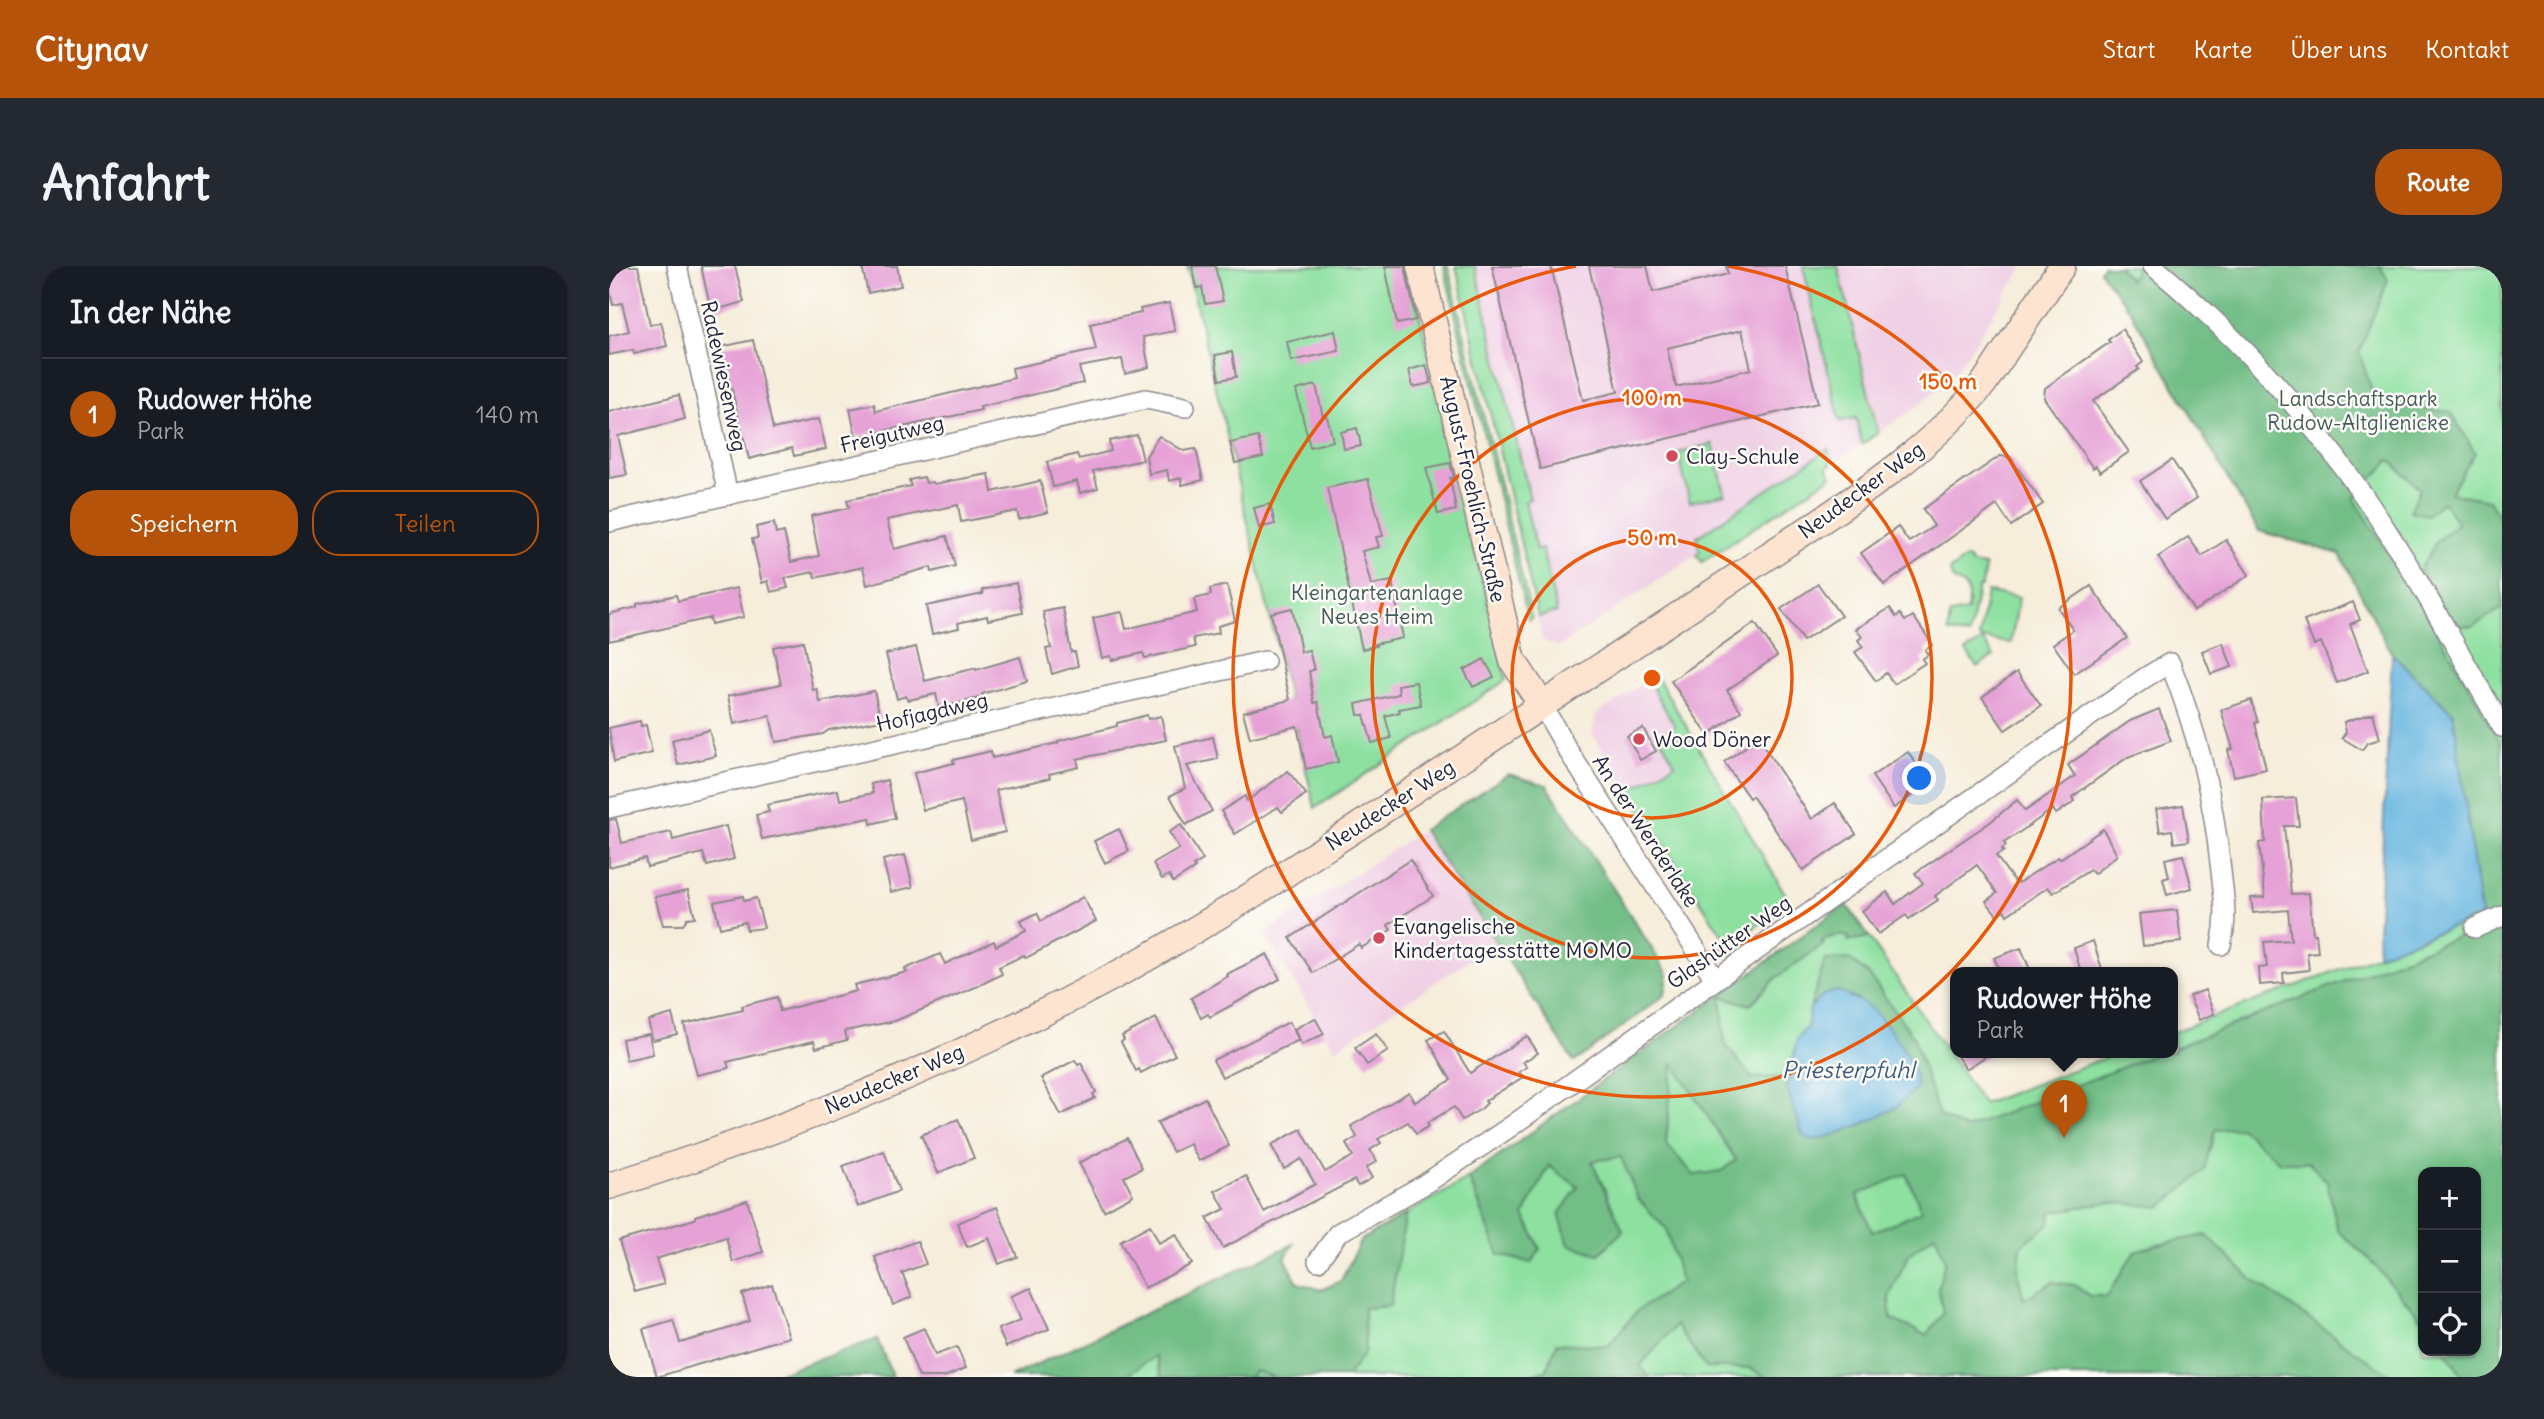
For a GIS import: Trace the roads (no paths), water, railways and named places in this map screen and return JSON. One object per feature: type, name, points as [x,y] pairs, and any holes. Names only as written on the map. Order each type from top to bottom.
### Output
[{"type":"street","name":"Radewiesenweg","points":[[677,266],[728,495]]},
{"type":"street","name":"August-Froehlich-Straße","points":[[1420,266],[1513,661],[1542,705]]},
{"type":"street","name":"Neudecker Weg","points":[[609,1186],[752,1137],[876,1089],[973,1045],[1114,976],[1291,871],[1814,526],[1926,444],[1984,383],[2062,266]]},
{"type":"street","points":[[2153,266],[2214,321],[2294,403],[2356,485],[2502,727]]},
{"type":"street","name":"Freigutweg","points":[[609,522],[1146,399],[1185,407]]},
{"type":"street","name":"Hofjagdweg","points":[[609,808],[1265,661]]},
{"type":"street","name":"Glashütter Weg","points":[[1318,1261],[1338,1233],[1425,1184],[1510,1127],[1715,979],[2146,677],[2170,663],[2198,741],[2211,795],[2226,923],[2221,945]]},
{"type":"street","name":"An der Werderlake","points":[[1542,705],[1567,749],[1715,979]]},
{"type":"street","points":[[2475,928],[2502,916]]},
{"type":"water","points":[[2392,654],[2453,713],[2481,916],[2377,955]]},
{"type":"water","name":"Priesterpfuhl","points":[[1838,991],[1868,1006],[1884,1022],[1907,1055],[1916,1088],[1897,1107],[1865,1123],[1814,1140],[1803,1136],[1787,1088],[1797,1039],[1807,1027],[1810,1008],[1825,994]]},
{"type":"place","name":"Clay-Schule","points":[[1672,456]]},
{"type":"place","name":"Wood Döner","points":[[1639,739]]},
{"type":"place","name":"Evangelische Kindertagesstätte MOMO","points":[[1379,938]]},
{"type":"place","name":"Rudower Höhe","points":[[2064,1138]]},
{"type":"park label","name":"Landschaftspark Rudow-Altglienicke","points":[[2358,410]]},
{"type":"park label","name":"Kleingartenanlage Neues Heim","points":[[1377,604]]}]
